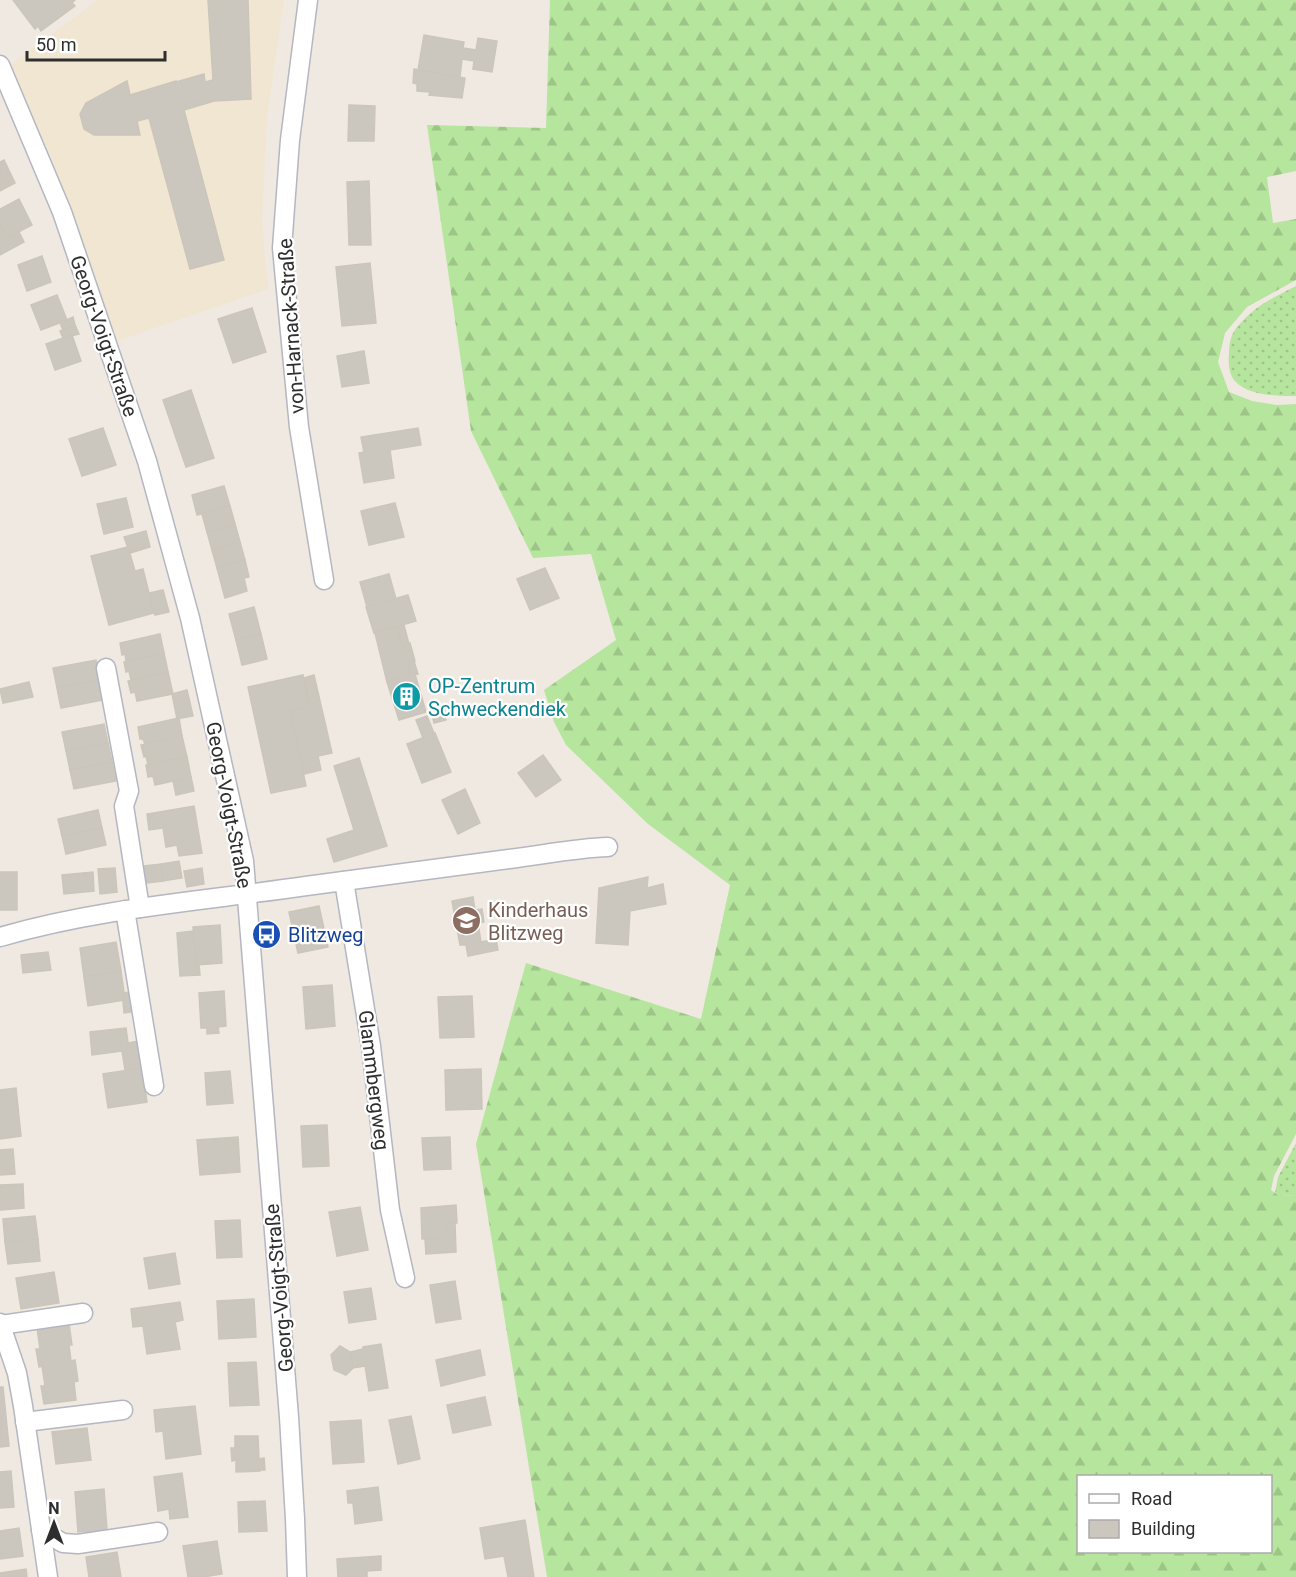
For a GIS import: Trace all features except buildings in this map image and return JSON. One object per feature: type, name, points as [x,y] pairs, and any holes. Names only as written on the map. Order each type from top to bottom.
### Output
[{"type":"street","name":"von-Harnack-Straße","points":[[308,0],[290,140],[282,248],[298,427],[324,580]]},
{"type":"street","name":"Georg-Voigt-Straße","points":[[0,65],[62,212],[147,460],[190,618],[244,861],[289,1417],[296,1519],[297,1577]]},
{"type":"street","points":[[106,668],[129,791],[124,806],[133,909],[154,1086]]},
{"type":"street","points":[[0,937],[36,926],[133,909],[608,847]]},
{"type":"street","name":"Glammbergweg","points":[[344,881],[371,1046],[390,1210],[405,1278]]},
{"type":"street","points":[[48,1577],[17,1373],[0,1324],[83,1313]]},
{"type":"street","points":[[25,1422],[123,1410]]},
{"type":"street","points":[[41,1530],[63,1542],[78,1544],[158,1532]]},
{"type":"shaded area","points":[[98,0],[284,0],[267,117],[262,221],[268,289],[117,341],[64,201],[9,66]]},
{"type":"green space","points":[[550,0],[1296,0],[1296,171],[1267,177],[1273,223],[1296,219],[1296,280],[1247,307],[1225,333],[1218,362],[1229,392],[1252,401],[1277,405],[1296,404],[1296,1134],[1274,1176],[1271,1190],[1279,1196],[1296,1195],[1296,1577],[547,1577],[476,1144],[526,963],[701,1019],[730,885],[648,824],[566,745],[554,722],[544,690],[616,640],[591,554],[533,558],[471,431],[427,125],[546,128]]},
{"type":"green space","points":[[1296,286],[1296,396],[1261,394],[1244,388],[1232,377],[1229,369],[1229,346],[1234,331],[1258,307]]},
{"type":"green space","points":[[1296,1143],[1296,1195],[1279,1196],[1275,1193],[1278,1177]]},
{"type":"place","name":"OP-Zentrum Schweckendiek","points":[[407,697]]},
{"type":"place","name":"Kinderhaus Blitzweg","points":[[467,921]]},
{"type":"place","name":"Blitzweg","points":[[267,935]]}]
